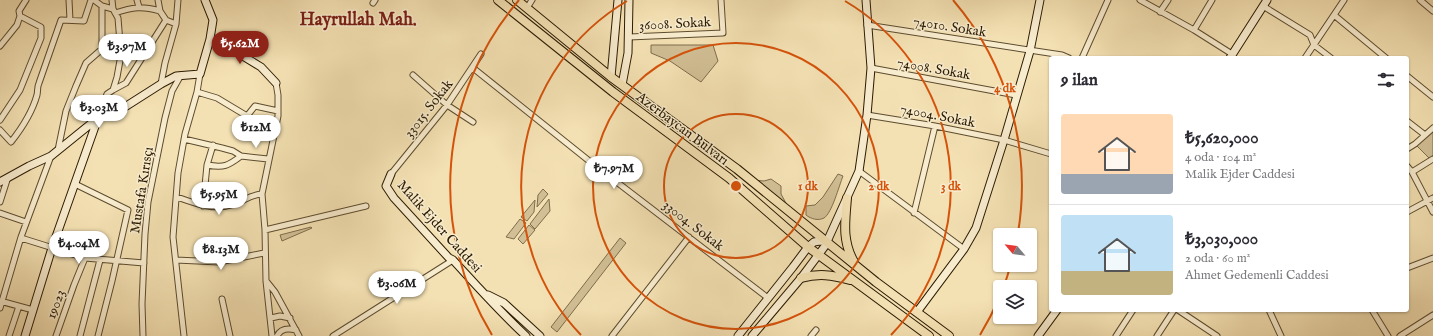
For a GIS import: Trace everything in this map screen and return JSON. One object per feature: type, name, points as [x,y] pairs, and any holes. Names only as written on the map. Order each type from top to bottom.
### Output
[{"type":"main road","points":[[0,182],[51,156],[98,118],[117,112],[176,76],[200,74],[210,40],[213,20],[205,0]]},
{"type":"main road","name":"Azerbaycan Bulvarı","points":[[498,0],[613,92],[728,178],[808,247],[929,336]]},
{"type":"main road","name":"Azerbaycan Bulvarı","points":[[517,0],[611,77],[734,167],[856,266],[949,336]]},
{"type":"main road","points":[[611,77],[618,0]]},
{"type":"main road","points":[[622,85],[628,53],[630,0]]},
{"type":"main road","points":[[752,336],[801,278],[826,242],[859,171],[867,115],[871,68],[866,0]]},
{"type":"main road","points":[[917,312],[964,249],[976,228],[1030,51],[1040,0]]},
{"type":"main road","points":[[1231,56],[1265,3]]},
{"type":"main road","points":[[210,40],[234,50],[261,67],[276,83]]},
{"type":"main road","points":[[25,336],[52,248],[98,118]]},
{"type":"main road","name":"Malik Ejder Caddesi","points":[[391,174],[386,186],[394,198],[449,258],[453,260],[484,293],[497,309],[526,336]]},
{"type":"main road","points":[[847,198],[845,226],[846,241],[848,252],[856,266]]},
{"type":"main road","points":[[738,336],[808,247],[814,242],[826,242]]},
{"type":"main road","points":[[801,278],[812,275],[826,275],[854,281]]},
{"type":"main road","name":"Malik Ejder Caddesi","points":[[484,293],[504,303],[540,336]]},
{"type":"main road","points":[[1038,336],[1055,312]]},
{"type":"street","points":[[0,46],[17,24],[20,16],[19,11],[26,0]]},
{"type":"street","points":[[69,0],[70,20]]},
{"type":"street","points":[[1,131],[11,142],[22,128],[38,93],[37,88],[62,20],[84,21],[92,0],[114,11],[139,7],[160,11]]},
{"type":"street","points":[[112,0],[114,11],[118,18],[121,55],[113,90]]},
{"type":"street","points":[[137,0],[139,7]]},
{"type":"street","points":[[158,0],[160,11],[166,20],[176,24]]},
{"type":"street","points":[[161,84],[164,63],[176,24],[178,0]]},
{"type":"street","points":[[527,8],[532,0]]},
{"type":"street","name":"36008. Sokak","points":[[629,37],[722,32],[721,0]]},
{"type":"street","points":[[1083,56],[1108,0]]},
{"type":"street","points":[[1140,0],[1194,30],[1231,56]]},
{"type":"street","points":[[1160,12],[1168,0]]},
{"type":"street","points":[[1194,30],[1212,0]]},
{"type":"street","points":[[1306,56],[1344,0]]},
{"type":"street","points":[[1420,0],[1433,11]]},
{"type":"street","points":[[1265,3],[1310,35],[1314,44],[1329,56]]},
{"type":"street","points":[[58,150],[66,111],[73,92],[86,63],[102,49],[102,6]]},
{"type":"street","points":[[1334,15],[1384,56]]},
{"type":"street","points":[[0,120],[20,90],[41,38],[41,27],[20,16]]},
{"type":"street","points":[[98,118],[107,94],[126,84],[166,20]]},
{"type":"street","name":"74010. Sokak","points":[[867,24],[1064,56]]},
{"type":"street","name":"33015. Sokak","points":[[391,174],[447,105],[481,54]]},
{"type":"street","name":"33004. Sokak","points":[[473,68],[588,160],[768,298]]},
{"type":"street","name":"74008. Sokak","points":[[871,68],[1016,95]]},
{"type":"street","points":[[184,336],[173,237],[178,174],[184,139],[197,92],[200,74]]},
{"type":"street","name":"Mustafa Kırısçı","points":[[143,336],[142,311],[148,202],[172,91],[181,75]]},
{"type":"street","points":[[413,76],[447,105],[473,122]]},
{"type":"street","points":[[1409,78],[1433,97]]},
{"type":"street","points":[[272,336],[264,253],[265,230],[262,194],[278,111],[276,83]]},
{"type":"street","points":[[197,92],[217,98],[247,116],[255,106],[278,111]]},
{"type":"street","name":"74004. Sokak","points":[[867,115],[935,126],[1004,140],[1049,153]]},
{"type":"street","points":[[1409,123],[1425,135]]},
{"type":"street","points":[[914,213],[935,126]]},
{"type":"street","points":[[1409,147],[1433,128]]},
{"type":"street","points":[[184,139],[213,145],[233,151],[241,156],[268,159]]},
{"type":"street","points":[[203,206],[207,166],[213,145]]},
{"type":"street","points":[[0,308],[26,222],[51,156]]},
{"type":"street","points":[[207,166],[229,166],[241,156]]},
{"type":"street","points":[[1412,172],[1433,159]]},
{"type":"street","points":[[1409,168],[1433,212]]},
{"type":"street","points":[[859,171],[964,249]]},
{"type":"street","points":[[0,202],[8,177]]},
{"type":"street","points":[[75,184],[128,210],[98,336]]},
{"type":"street","points":[[177,197],[203,206],[219,207],[236,204],[250,196],[262,194]]},
{"type":"street","points":[[1409,211],[1433,198]]},
{"type":"street","points":[[265,230],[366,206]]},
{"type":"street","points":[[0,213],[26,222]]},
{"type":"street","points":[[612,336],[689,237]]},
{"type":"street","points":[[21,238],[85,258],[144,263]]},
{"type":"street","points":[[176,260],[219,262],[264,253]]},
{"type":"street","name":"19023","points":[[56,336],[85,258]]},
{"type":"street","points":[[1409,267],[1433,258]]},
{"type":"street","points":[[80,336],[100,260]]},
{"type":"street","points":[[333,336],[453,260]]},
{"type":"street","points":[[266,281],[275,292],[299,336]]},
{"type":"street","points":[[222,299],[230,336]]},
{"type":"street","points":[[1,301],[33,310]]},
{"type":"street","points":[[9,336],[19,306]]},
{"type":"street","points":[[1116,336],[1132,312]]},
{"type":"street","points":[[1156,336],[1173,312]]},
{"type":"street","points":[[1181,312],[1217,336]]},
{"type":"street","points":[[1271,312],[1282,336]]},
{"type":"street","points":[[1373,312],[1388,336]]},
{"type":"street","points":[[1400,336],[1433,314]]},
{"type":"street","points":[[270,318],[280,316],[290,318]]},
{"type":"street","points":[[276,336],[282,329],[288,328],[296,330]]},
{"type":"street","points":[[811,336],[816,330]]},
{"type":"shaded area","points":[[651,45],[713,45],[718,61],[701,82],[670,61],[651,53]]},
{"type":"shaded area","points":[[1433,128],[1433,159],[1431,160],[1415,144]]},
{"type":"shaded area","points":[[838,174],[843,176],[830,211],[827,215],[822,219],[817,219],[806,215],[806,206],[815,205],[823,197]]},
{"type":"shaded area","points":[[771,179],[781,186],[781,194],[787,205],[753,180],[764,181]]},
{"type":"shaded area","points":[[543,189],[548,194],[537,207],[538,195]]},
{"type":"shaded area","points":[[549,199],[550,211],[535,229],[530,224]]},
{"type":"shaded area","points":[[535,200],[534,212],[527,221],[521,217]]},
{"type":"shaded area","points":[[520,219],[526,223],[514,239],[506,237]]},
{"type":"shaded area","points":[[529,225],[535,230],[523,244],[518,239]]},
{"type":"shaded area","points":[[312,228],[282,241],[280,235]]},
{"type":"shaded area","points":[[620,238],[626,243],[557,332],[551,327]]},
{"type":"district","name":"Hayrullah Mah.","points":[[358,19]]}]
